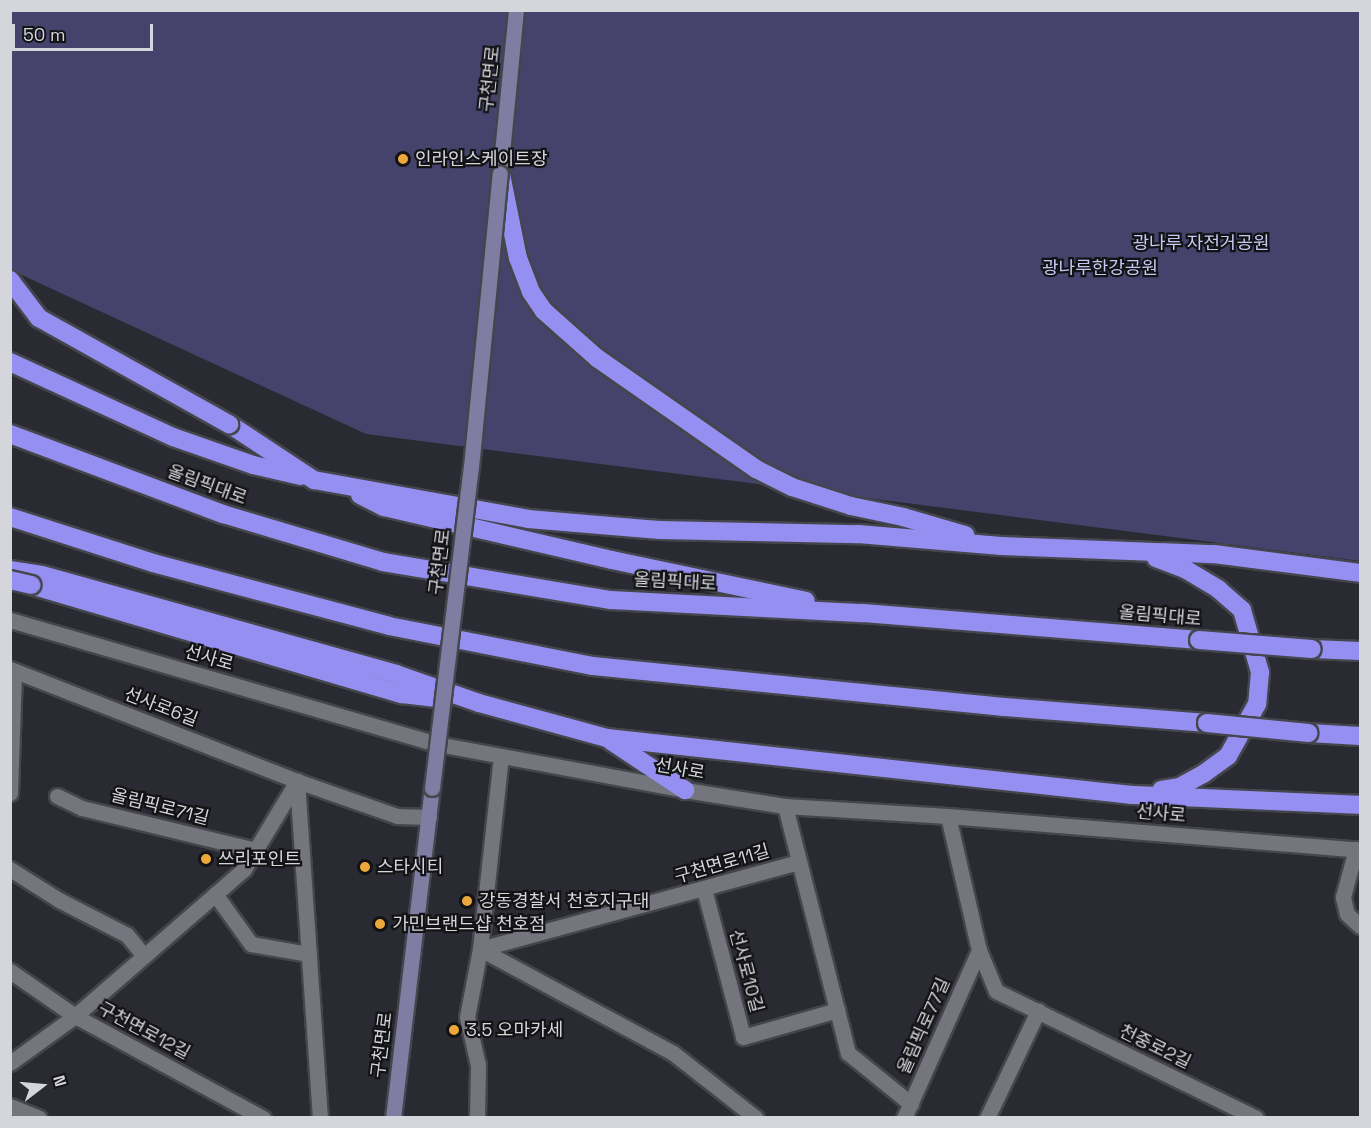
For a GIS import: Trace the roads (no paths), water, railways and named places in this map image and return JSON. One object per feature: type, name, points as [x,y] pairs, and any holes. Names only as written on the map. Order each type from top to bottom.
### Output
[{"type":"highway","points":[[500,174],[518,258],[531,292],[544,311],[597,358],[756,469],[792,487],[841,503],[903,517],[1001,546]]},
{"type":"highway","points":[[10,280],[39,318],[229,424],[314,480]]},
{"type":"highway","points":[[10,362],[174,437],[253,465],[338,485],[539,520],[660,530],[858,534],[1001,546],[1214,554],[1360,573]]},
{"type":"highway","name":"올림픽대로","points":[[10,434],[223,514],[383,562],[611,600],[863,613],[1312,650],[1360,651]]},
{"type":"highway","points":[[338,485],[384,507],[612,560],[863,613]]},
{"type":"highway","points":[[10,517],[153,563],[388,626],[593,666],[1004,707],[1360,736]]},
{"type":"highway","points":[[1132,795],[1180,787],[1228,756],[1257,704],[1260,672],[1242,610],[1218,589],[1185,569],[1140,552]]},
{"type":"highway","points":[[10,570],[402,694],[479,703],[607,738],[1132,795],[1360,805]]},
{"type":"highway","points":[[10,582],[37,580]]},
{"type":"highway","points":[[607,738],[685,790]]},
{"type":"main road","name":"구천면로","points":[[393,1118],[471,467],[516,10]]},
{"type":"street","name":"선사로","points":[[10,620],[432,743],[685,790],[785,807],[948,816],[1359,852]]},
{"type":"street","points":[[10,793],[12,670]]},
{"type":"street","name":"선사로6길","points":[[12,670],[297,781],[398,816],[429,817]]},
{"type":"street","points":[[477,1118],[478,1065],[467,1017],[480,949],[501,757]]},
{"type":"street","points":[[10,1063],[75,1016],[244,869],[297,781]]},
{"type":"street","points":[[297,781],[320,1118]]},
{"type":"street","name":"올림픽로71길","points":[[57,796],[82,808],[255,850]]},
{"type":"street","points":[[785,807],[848,1053],[907,1111]]},
{"type":"street","name":"천중로2길","points":[[948,816],[979,950],[996,991],[1256,1118]]},
{"type":"street","points":[[1359,852],[1343,897],[1347,914],[1360,926]]},
{"type":"street","name":"구천면로11길","points":[[480,949],[799,862]]},
{"type":"street","points":[[10,869],[59,900],[127,935],[144,956]]},
{"type":"street","name":"선사로10길","points":[[704,889],[743,1037],[837,1010]]},
{"type":"street","points":[[215,894],[251,944],[309,954]]},
{"type":"street","points":[[480,949],[673,1053],[756,1118]]},
{"type":"street","name":"올림픽로77길","points":[[907,1111],[979,950]]},
{"type":"street","name":"구천면로12길","points":[[10,971],[75,1016],[263,1118]]},
{"type":"street","points":[[987,1118],[1038,1011]]},
{"type":"street","points":[[10,1106],[39,1118]]},
{"type":"place","name":"인라인스케이트장","points":[[403,159]]},
{"type":"place","name":"쓰리포인트","points":[[206,859]]},
{"type":"place","name":"스타시티","points":[[365,867]]},
{"type":"place","name":"강동경찰서 천호지구대","points":[[467,901]]},
{"type":"place","name":"가민브랜드샵 천호점","points":[[380,924]]},
{"type":"place","name":"3.5 오마카세","points":[[454,1030]]},
{"type":"park label","name":"광나루 자전거공원","points":[[1201,243]]},
{"type":"park label","name":"광나루한강공원","points":[[1100,268]]}]
